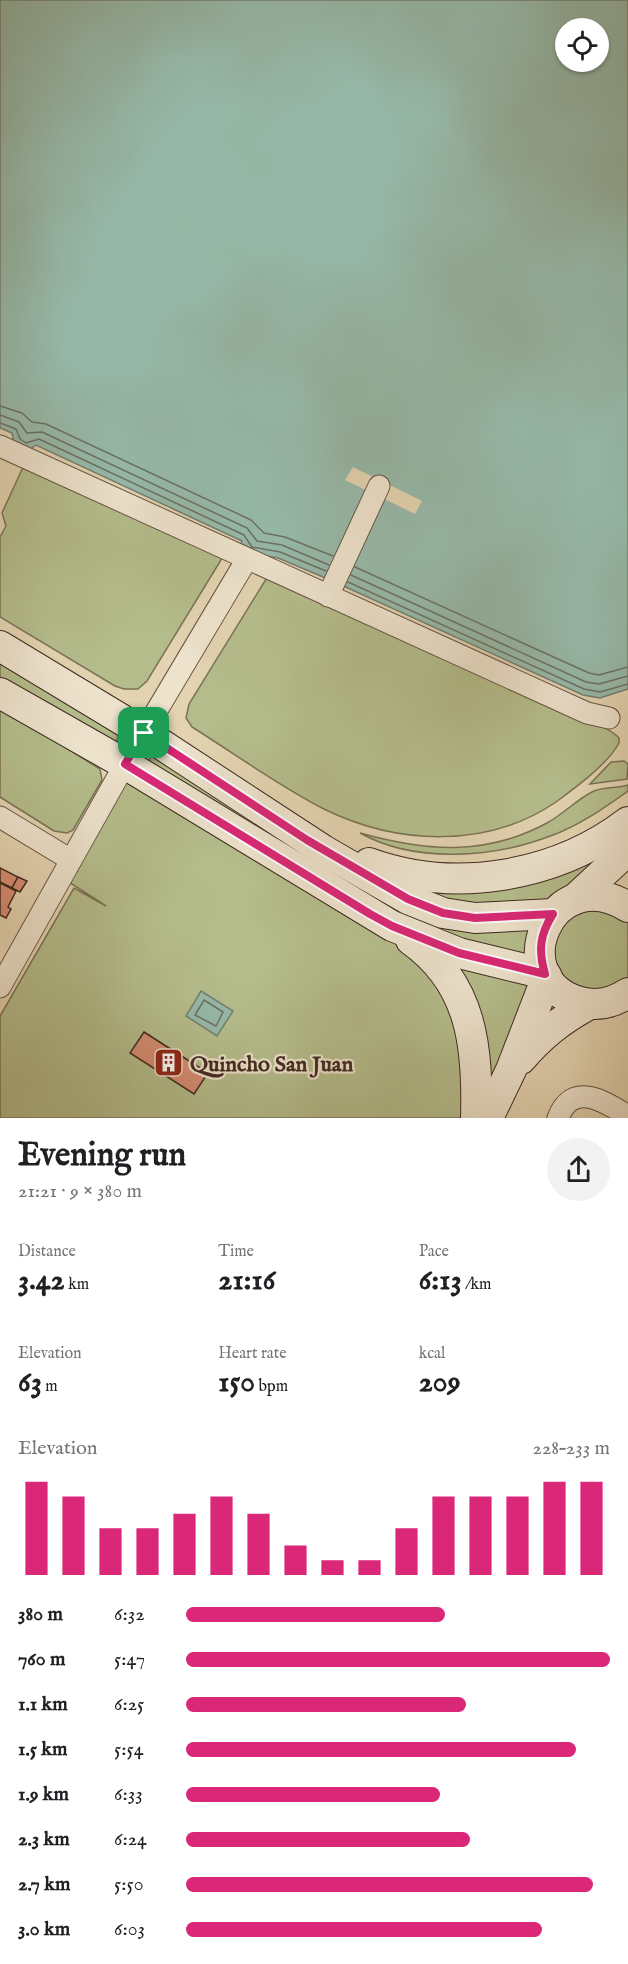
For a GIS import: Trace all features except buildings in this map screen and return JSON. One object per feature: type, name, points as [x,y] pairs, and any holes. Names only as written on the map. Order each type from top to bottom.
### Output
[{"type":"main road","points":[[0,646],[144,733],[323,850],[408,899],[443,913],[475,918],[564,906],[603,896],[628,907]]},
{"type":"main road","points":[[0,693],[125,764],[392,926],[432,958],[460,1000],[476,1053],[476,1118]]},
{"type":"main road","points":[[323,850],[399,874],[447,879],[495,876],[536,868],[570,856],[604,840],[628,822]]},
{"type":"main road","points":[[628,850],[564,906],[544,927],[540,942],[540,958],[546,976],[558,991],[572,1000],[588,1005],[604,1004],[628,993]]},
{"type":"main road","points":[[392,926],[459,953],[546,976]]},
{"type":"main road","points":[[488,1118],[511,1070],[546,976]]},
{"type":"main road","points":[[511,1070],[537,1039],[562,1019],[588,1005]]},
{"type":"street","points":[[0,446],[587,713],[609,718]]},
{"type":"street","points":[[328,596],[379,486]]},
{"type":"street","points":[[0,987],[125,764],[247,559]]},
{"type":"street","points":[[0,817],[71,860]]},
{"type":"street","points":[[558,1118],[563,1108],[576,1098],[591,1096],[611,1110],[628,1116]]},
{"type":"green space","points":[[24,465],[224,555],[147,681],[138,689],[124,689],[115,686],[0,617],[0,537],[6,526],[2,513]]},
{"type":"green space","points":[[268,576],[593,720],[616,735],[619,743],[599,767],[556,802],[529,817],[501,828],[442,837],[411,835],[381,830],[324,809],[192,727],[186,718],[189,704]]},
{"type":"green space","points":[[0,661],[119,734],[115,745],[0,682]]},
{"type":"green space","points":[[0,707],[100,769],[102,780],[73,830],[67,833],[54,831],[0,797]]},
{"type":"green space","points":[[152,756],[352,878],[528,923],[528,957],[421,931],[145,765]]},
{"type":"green space","points":[[624,761],[628,764],[627,779],[590,784],[611,762]]},
{"type":"green space","points":[[125,764],[447,977],[476,1118],[0,1118],[0,1016],[74,888],[106,906],[61,877]]},
{"type":"green space","points":[[628,785],[628,791],[573,826],[530,843],[506,849],[481,853],[430,853],[405,850],[360,833],[431,847],[477,846],[524,834],[559,816],[596,790]]},
{"type":"green space","points":[[618,854],[538,906],[488,915],[387,878]]},
{"type":"green space","points":[[566,909],[628,913],[628,986],[618,994],[559,985],[546,937]]},
{"type":"green space","points":[[442,957],[531,981],[492,1093]]},
{"type":"water","points":[[0,0],[628,0],[628,689],[600,698],[583,695],[328,579],[278,558],[255,554],[240,548],[242,541],[36,445],[28,451],[14,443],[12,433],[0,428]]},
{"type":"water","points":[[201,991],[233,1011],[217,1036],[186,1016]]},
{"type":"pier","points":[[353,467],[422,501],[415,514],[345,480]]},
{"type":"place","name":"Quincho San Juan","points":[[169,1063]]},
{"type":"route","points":[[144,733],[307,840],[408,899],[443,913],[475,918],[553,914],[544,927],[540,942],[540,958],[545,974],[514,964],[459,953],[430,943],[370,914],[125,764],[144,733]]}]
